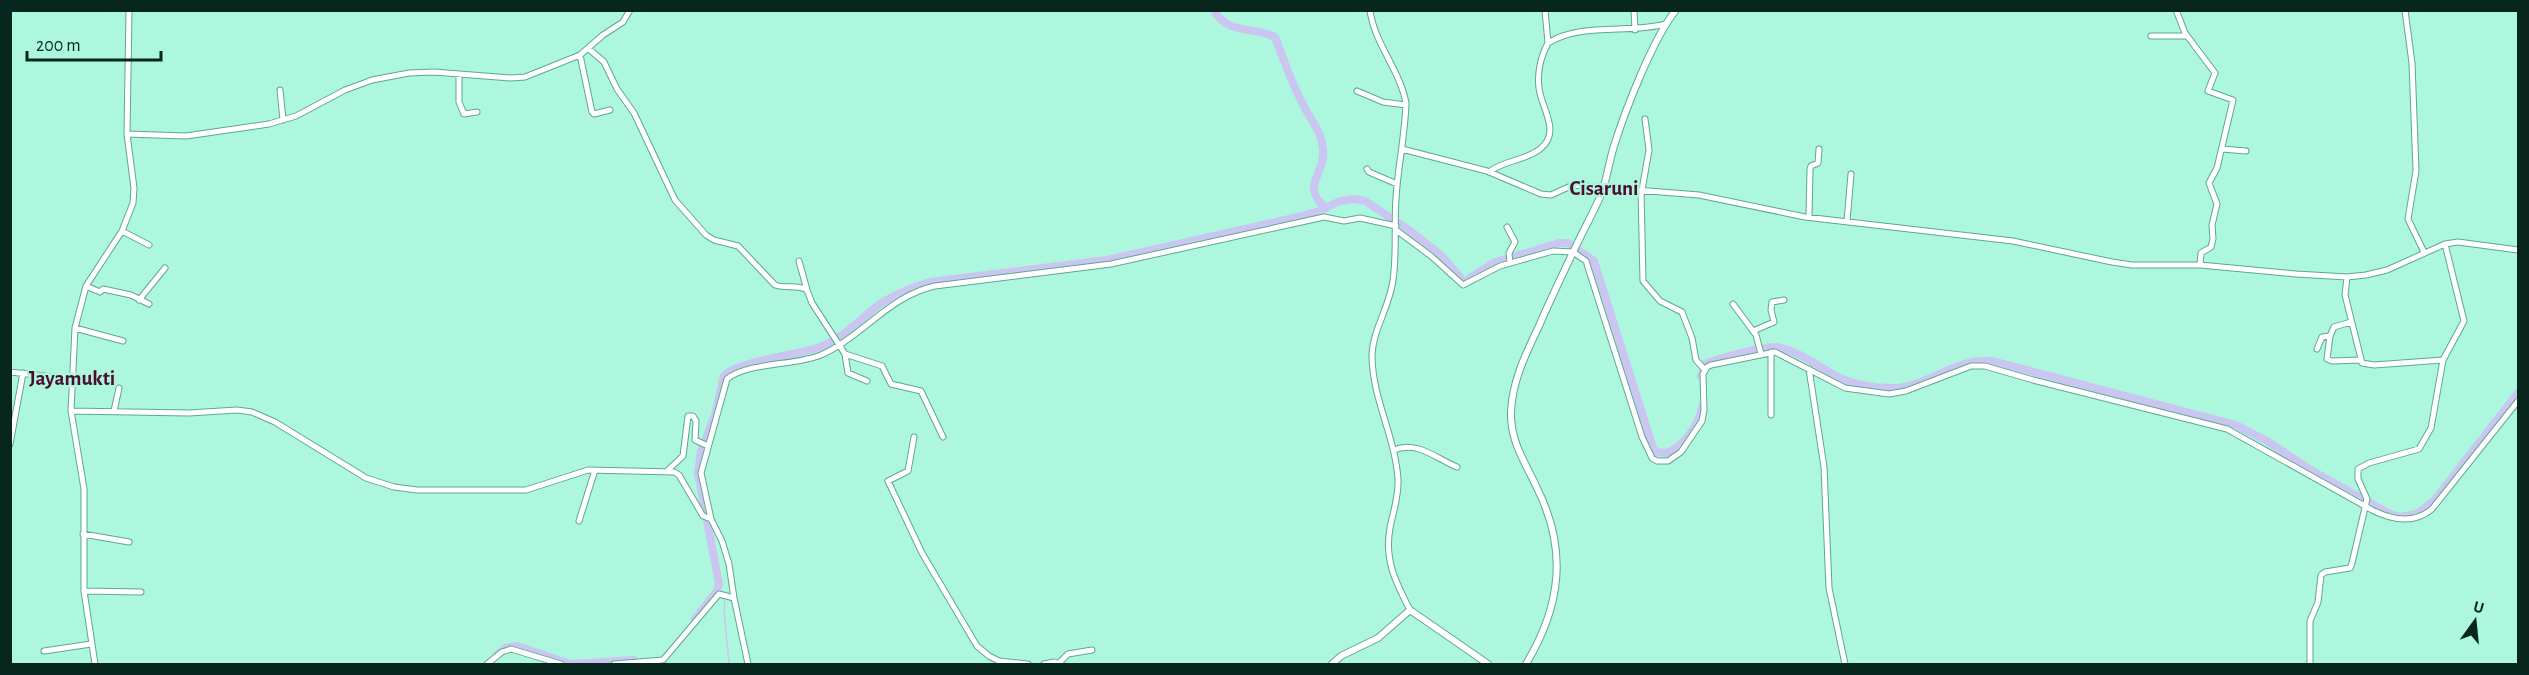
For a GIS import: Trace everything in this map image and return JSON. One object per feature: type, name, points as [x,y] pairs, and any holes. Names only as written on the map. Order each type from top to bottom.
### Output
[{"type":"main road","points":[[1526,664],[1549,621],[1555,592],[1557,562],[1553,531],[1547,512],[1512,435],[1512,400],[1520,369],[1531,342],[1604,187],[1618,136],[1666,24],[1676,10]]},
{"type":"main road","points":[[1332,664],[1341,656],[1378,638],[1410,610],[1488,664]]},
{"type":"street","points":[[95,664],[84,591],[84,489],[71,411],[72,379],[75,328],[86,286],[122,231],[131,210],[134,195],[127,134],[129,10]]},
{"type":"street","points":[[127,134],[186,136],[269,124],[283,120],[345,90],[372,80],[415,73],[525,77],[580,55],[603,35],[623,22],[630,10]]},
{"type":"street","points":[[1370,10],[1374,27],[1404,90],[1406,105],[1397,184],[1393,281],[1387,308],[1374,341],[1372,363],[1374,381],[1394,450],[1397,496],[1389,532],[1388,559],[1392,574],[1410,610]]},
{"type":"street","points":[[1490,172],[1497,166],[1540,149],[1547,141],[1550,123],[1539,89],[1539,70],[1548,43],[1545,10]]},
{"type":"street","points":[[1634,10],[1635,30]]},
{"type":"street","points":[[2176,10],[2187,36],[2215,73],[2208,91],[2225,95],[2233,100],[2217,170],[2209,183],[2217,204],[2212,225],[2213,239],[2211,247],[2201,253],[2200,265]]},
{"type":"street","points":[[2405,10],[2412,63],[2416,171],[2408,219],[2424,252]]},
{"type":"street","points":[[1548,43],[1564,35],[1589,31],[1635,30],[1666,24]]},
{"type":"street","points":[[2151,36],[2187,36]]},
{"type":"street","points":[[589,49],[604,62],[617,89],[634,113],[670,192],[687,214],[710,238],[738,246],[775,285],[801,287],[807,290]]},
{"type":"street","points":[[580,55],[592,113],[610,111]]},
{"type":"street","points":[[459,74],[460,107],[464,114],[477,112]]},
{"type":"street","points":[[280,90],[283,120]]},
{"type":"street","points":[[1357,91],[1383,102],[1406,105]]},
{"type":"street","points":[[1645,119],[1649,150],[1642,190],[1643,281],[1660,301],[1684,316],[1698,364],[1704,369]]},
{"type":"street","points":[[1402,148],[1490,172],[1541,194],[1551,195],[1573,186],[1699,195],[1809,217],[2013,241],[2132,265],[2200,265],[2347,277],[2387,270],[2445,244],[2473,243],[2518,250]]},
{"type":"street","points":[[1809,217],[1810,166],[1818,163],[1819,149]]},
{"type":"street","points":[[2222,149],[2246,151]]},
{"type":"street","points":[[1367,169],[1397,184]]},
{"type":"street","points":[[1847,221],[1851,174]]},
{"type":"street","points":[[708,518],[701,472],[705,445],[725,383],[730,376],[813,357],[912,292],[935,286],[1111,264],[1324,217],[1344,221],[1360,218],[1396,225],[1463,285],[1509,259],[1575,248],[1589,265],[1635,417],[1652,458],[1657,461],[1668,461],[1681,452],[1697,430],[1704,410],[1704,369]]},
{"type":"street","points":[[1507,227],[1515,242],[1509,259]]},
{"type":"street","points":[[122,231],[149,245]]},
{"type":"street","points":[[2310,664],[2310,621],[2318,602],[2320,575],[2352,566],[2366,502],[2358,479],[2358,469],[2369,463],[2412,453],[2424,443],[2434,415],[2442,360],[2464,321],[2445,244]]},
{"type":"street","points":[[799,261],[812,303],[845,354],[848,373],[867,381]]},
{"type":"street","points":[[139,300],[165,268]]},
{"type":"street","points":[[2347,277],[2345,295],[2360,360],[2364,365],[2442,360]]},
{"type":"street","points":[[86,286],[101,292],[103,289],[127,294],[149,304]]},
{"type":"street","points":[[1753,331],[1774,322],[1772,302],[1784,300]]},
{"type":"street","points":[[1733,304],[1753,331],[1760,350]]},
{"type":"street","points":[[2351,322],[2336,325],[2330,336],[2327,359],[2329,361],[2360,360]]},
{"type":"street","points":[[75,328],[123,341]]},
{"type":"street","points":[[2317,349],[2322,337],[2330,336]]},
{"type":"street","points":[[1704,369],[1760,350],[1787,357],[1852,390],[1889,394],[1906,391],[1971,366],[1996,368],[2033,380],[2227,429],[2322,483],[2366,502],[2394,519],[2411,519],[2428,512],[2518,401]]},
{"type":"street","points":[[1771,352],[1771,415]]},
{"type":"street","points":[[845,354],[882,366],[891,384],[923,393],[943,437]]},
{"type":"street","points":[[1809,369],[1824,467],[1829,588],[1845,664]]},
{"type":"street","points":[[10,372],[72,379]]},
{"type":"street","points":[[10,444],[23,373]]},
{"type":"street","points":[[114,411],[119,388]]},
{"type":"street","points":[[71,411],[237,410],[252,412],[275,422],[366,478],[394,487],[417,490],[526,490],[582,471],[668,470],[679,475],[723,541],[748,664]]},
{"type":"street","points":[[668,470],[683,456],[686,419],[689,415],[696,421],[695,440],[705,445]]},
{"type":"street","points":[[914,437],[908,471],[888,481],[922,553],[979,648],[999,661],[1028,664]]},
{"type":"street","points":[[1394,450],[1411,447],[1419,449],[1457,467]]},
{"type":"street","points":[[579,521],[595,470]]},
{"type":"street","points":[[83,534],[129,542]]},
{"type":"street","points":[[84,591],[141,592]]},
{"type":"street","points":[[614,664],[652,663],[663,660],[718,595],[722,593],[734,598]]},
{"type":"street","points":[[44,651],[91,644]]},
{"type":"street","points":[[487,664],[502,652],[511,649],[561,664]]},
{"type":"street","points":[[1044,664],[1060,664],[1068,654],[1092,650]]},
{"type":"waterway","points":[[1214,10],[1226,23],[1275,37],[1296,90],[1321,137],[1323,158],[1314,186],[1318,200],[1326,208]]},
{"type":"waterway","points":[[695,619],[717,591],[719,584],[698,473],[701,451],[715,415],[724,376],[742,366],[810,350],[829,343],[886,300],[930,282],[1107,260],[1298,217],[1319,211],[1340,201],[1355,199],[1365,201],[1409,230],[1443,257],[1464,282],[1493,263],[1559,243],[1568,243],[1594,261],[1656,452],[1666,453],[1685,441],[1694,428],[1702,407]]},
{"type":"waterway","points":[[1701,376],[1705,364],[1769,347],[1792,352],[1848,381],[1885,388],[1905,387],[1969,363],[1996,362],[2236,425],[2267,441],[2314,472],[2392,515],[2400,517],[2417,514],[2434,501],[2518,393]]},
{"type":"waterway","points":[[723,598],[725,600],[729,664]]},
{"type":"waterway","points":[[497,655],[506,648],[517,646],[571,664],[634,660]]},
{"type":"district","name":"Cisaruni","points":[[1604,188]]},
{"type":"district","name":"Jayamukti","points":[[72,378]]}]
